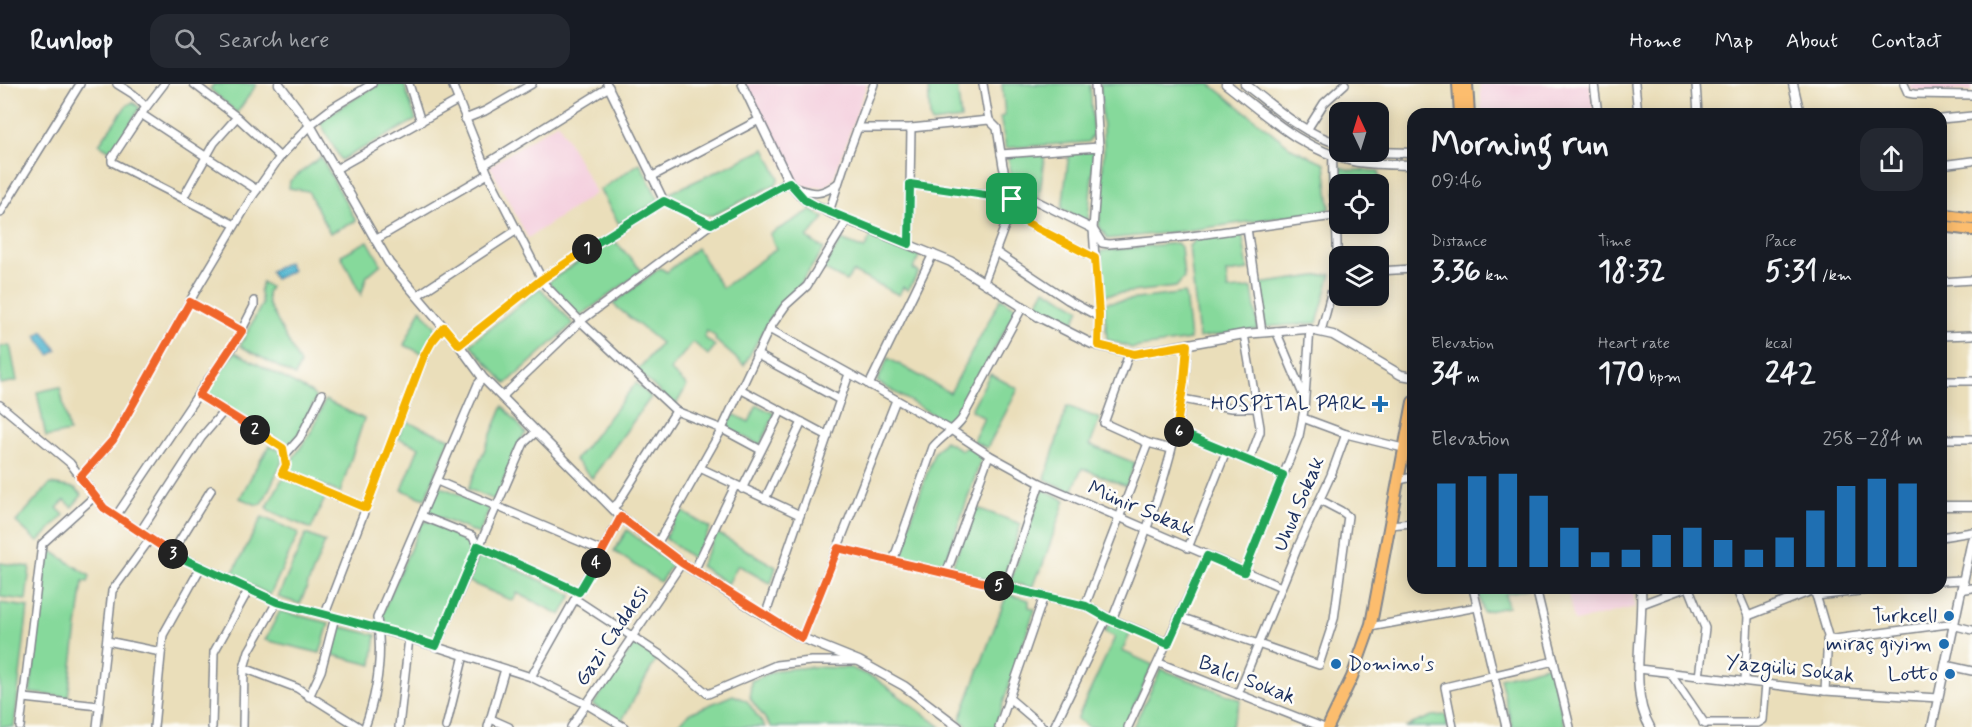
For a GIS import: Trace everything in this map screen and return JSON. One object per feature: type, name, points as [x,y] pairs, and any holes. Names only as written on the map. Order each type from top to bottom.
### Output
[{"type":"main road","points":[[1458,84],[1460,108]]},
{"type":"main road","points":[[1467,84],[1469,108]]},
{"type":"main road","points":[[1947,215],[1972,219]]},
{"type":"main road","points":[[1947,227],[1972,230]]},
{"type":"main road","points":[[1328,727],[1352,677],[1370,627],[1403,448],[1407,437]]},
{"type":"street","points":[[0,213],[80,84]]},
{"type":"street","points":[[117,84],[133,94],[146,107]]},
{"type":"street","points":[[164,84],[141,114],[112,158],[112,162],[235,225]]},
{"type":"street","points":[[194,84],[237,117],[280,157]]},
{"type":"street","points":[[279,84],[310,125],[388,263],[418,295],[483,378],[621,517],[682,563],[765,616],[802,638],[859,661],[904,686],[958,727]]},
{"type":"street","points":[[80,477],[113,440],[235,225],[280,157],[310,125],[332,108],[372,84]]},
{"type":"street","points":[[409,84],[421,122]]},
{"type":"street","points":[[452,84],[488,174],[542,279],[580,321],[676,411],[722,429],[761,450]]},
{"type":"street","points":[[465,119],[485,111],[532,84]]},
{"type":"street","points":[[742,84],[791,185],[805,200],[829,213],[951,262],[1064,331],[1098,345],[1129,354],[1244,334],[1310,329],[1344,341],[1407,376]]},
{"type":"street","points":[[829,213],[874,84]]},
{"type":"street","points":[[983,84],[989,120],[997,128],[1013,204],[984,282]]},
{"type":"street","points":[[1095,84],[1100,147],[1093,229],[1099,317],[1098,345]]},
{"type":"street","points":[[1226,84],[1304,143],[1329,153]]},
{"type":"street","points":[[1245,84],[1307,130],[1329,139]]},
{"type":"street","points":[[1307,130],[1324,103],[1345,84]]},
{"type":"street","points":[[1594,84],[1597,108]]},
{"type":"street","points":[[1635,84],[1637,108]]},
{"type":"street","points":[[1696,84],[1698,108]]},
{"type":"street","points":[[1793,84],[1799,108]]},
{"type":"street","points":[[1904,84],[1908,93],[1972,95]]},
{"type":"street","points":[[484,165],[608,85],[664,201],[711,224]]},
{"type":"street","points":[[336,169],[458,101]]},
{"type":"street","points":[[141,114],[257,190]]},
{"type":"street","points":[[1947,118],[1972,116]]},
{"type":"street","points":[[183,198],[214,143],[237,117]]},
{"type":"street","points":[[651,177],[759,120]]},
{"type":"street","points":[[858,128],[911,128],[989,120]]},
{"type":"street","points":[[909,244],[911,128]]},
{"type":"street","points":[[1001,154],[1100,147]]},
{"type":"street","points":[[1389,152],[1407,153]]},
{"type":"street","points":[[1947,164],[1972,161]]},
{"type":"street","points":[[1362,162],[1407,165]]},
{"type":"street","points":[[375,240],[488,174]]},
{"type":"street","points":[[502,397],[580,321],[711,224],[791,185],[807,192],[826,192],[838,183]]},
{"type":"street","points":[[910,184],[1012,199]]},
{"type":"street","points":[[1010,188],[1093,229],[1102,243],[1109,244],[1329,217]]},
{"type":"street","points":[[459,345],[542,279],[664,201]]},
{"type":"street","points":[[1010,214],[1095,258]]},
{"type":"street","points":[[657,544],[722,429],[769,329],[786,305],[807,286],[848,219]]},
{"type":"street","points":[[1247,228],[1262,332]]},
{"type":"street","points":[[418,295],[517,230]]},
{"type":"street","points":[[996,252],[1068,300],[1099,317]]},
{"type":"street","points":[[869,385],[933,254]]},
{"type":"street","points":[[1389,270],[1407,269]]},
{"type":"street","points":[[1947,282],[1972,280]]},
{"type":"street","points":[[116,516],[242,331],[254,306],[254,301]]},
{"type":"street","points":[[190,302],[242,331]]},
{"type":"street","points":[[1321,332],[1329,305]]},
{"type":"street","points":[[893,561],[933,447],[962,419],[1023,306]]},
{"type":"street","points":[[324,614],[423,358],[444,327]]},
{"type":"street","name":"Münir Sokak","points":[[769,329],[951,430],[989,455],[1040,483],[1281,587]]},
{"type":"street","points":[[1244,572],[1293,453],[1303,418],[1310,329]]},
{"type":"street","points":[[1276,331],[1305,399]]},
{"type":"street","points":[[1244,334],[1260,432],[1249,461]]},
{"type":"street","points":[[1947,336],[1972,335]]},
{"type":"street","points":[[1054,727],[1110,619],[1163,480],[1182,399],[1187,345]]},
{"type":"street","points":[[756,354],[840,399]]},
{"type":"street","points":[[1129,354],[1104,423],[1148,443],[1171,449]]},
{"type":"street","points":[[765,616],[849,374]]},
{"type":"street","points":[[365,727],[377,686],[379,630],[377,618],[478,384],[483,378]]},
{"type":"street","points":[[1947,381],[1972,381]]},
{"type":"street","points":[[740,389],[828,436]]},
{"type":"street","points":[[285,455],[300,438],[322,393]]},
{"type":"street","points":[[199,395],[283,448],[286,465],[282,473],[366,508]]},
{"type":"street","points":[[1182,399],[1231,408],[1257,408]]},
{"type":"street","points":[[802,638],[896,400]]},
{"type":"street","points":[[0,405],[70,463],[104,508],[172,553],[277,602],[409,638],[531,677],[586,704],[624,727]]},
{"type":"street","points":[[140,532],[201,438],[224,411]]},
{"type":"street","points":[[612,508],[618,503],[676,411]]},
{"type":"street","points":[[694,571],[781,411]]},
{"type":"street","points":[[1303,418],[1346,434],[1403,448]]},
{"type":"street","points":[[765,499],[802,422]]},
{"type":"street","points":[[1176,431],[1283,475]]},
{"type":"street","points":[[436,646],[524,443],[536,432]]},
{"type":"street","name":"Uhud Sokak","points":[[1281,587],[1320,500],[1346,434]]},
{"type":"street","points":[[1947,439],[1972,439]]},
{"type":"street","points":[[1086,606],[1148,443]]},
{"type":"street","points":[[1188,548],[1226,452]]},
{"type":"street","points":[[946,574],[989,455]]},
{"type":"street","points":[[700,468],[800,515]]},
{"type":"street","points":[[1398,480],[1407,478]]},
{"type":"street","points":[[437,481],[602,551]]},
{"type":"street","points":[[1005,588],[1040,483]]},
{"type":"street","points":[[172,553],[211,490]]},
{"type":"street","points":[[20,727],[42,544],[95,496]]},
{"type":"street","points":[[1180,617],[1319,665],[1334,619],[1348,516],[1320,500]]},
{"type":"street","points":[[1947,506],[1972,506]]},
{"type":"street","points":[[422,516],[472,536],[478,546],[579,592]]},
{"type":"street","points":[[531,677],[621,517]]},
{"type":"street","points":[[1389,525],[1407,524]]},
{"type":"street","points":[[1947,536],[1972,532]]},
{"type":"street","points":[[97,727],[112,591],[150,538]]},
{"type":"street","points":[[1932,727],[1972,540]]},
{"type":"street","points":[[838,548],[1086,606],[1168,644]]},
{"type":"street","points":[[1128,727],[1207,556]]},
{"type":"street","name":"Gazi Caddesi","points":[[571,727],[682,563]]},
{"type":"street","points":[[154,727],[163,635],[201,567]]},
{"type":"street","points":[[1947,581],[1963,580]]},
{"type":"street","points":[[1963,580],[1966,589],[1972,588]]},
{"type":"street","points":[[1238,694],[1281,587]]},
{"type":"street","points":[[212,727],[214,652],[249,589]]},
{"type":"street","points":[[1474,594],[1506,727]]},
{"type":"street","points":[[1537,594],[1570,727]]},
{"type":"street","points":[[1641,594],[1639,694],[1650,727]]},
{"type":"street","points":[[1642,604],[1670,594]]},
{"type":"street","points":[[1690,594],[1705,628],[1699,676]]},
{"type":"street","points":[[1739,594],[1748,616],[1745,681]]},
{"type":"street","points":[[1748,616],[1807,594]]},
{"type":"street","points":[[1816,594],[1827,640],[1825,691]]},
{"type":"street","points":[[999,727],[1044,596]]},
{"type":"street","points":[[575,599],[677,667],[708,694],[776,665],[811,661],[859,661]]},
{"type":"street","points":[[243,727],[244,668],[249,651],[277,602]]},
{"type":"street","points":[[1370,627],[1477,607]]},
{"type":"street","points":[[309,697],[321,671],[335,617]]},
{"type":"street","points":[[1827,640],[1948,624],[1972,630]]},
{"type":"street","points":[[399,727],[409,638]]},
{"type":"street","points":[[107,641],[161,652]]},
{"type":"street","points":[[446,727],[464,655]]},
{"type":"street","points":[[1453,727],[1445,687],[1554,661]]},
{"type":"street","name":"Balcı Sokak","points":[[1159,663],[1322,727]]},
{"type":"street","points":[[1945,665],[1972,671]]},
{"type":"street","points":[[244,668],[297,688],[359,727]]},
{"type":"street","points":[[488,727],[504,669]]},
{"type":"street","name":"Yazgülü Sokak","points":[[1640,669],[1825,691],[1938,698]]},
{"type":"street","points":[[1671,674],[1705,725],[1758,723],[1763,720],[1766,683]]},
{"type":"street","points":[[24,698],[99,706]]},
{"type":"street","points":[[1009,699],[1043,727]]},
{"type":"street","points":[[491,719],[509,727]]},
{"type":"shaded area","points":[[745,84],[867,84],[833,180],[826,187],[801,185],[793,179],[781,160]]},
{"type":"shaded area","points":[[1480,84],[1590,84],[1593,108],[1482,108]]},
{"type":"shaded area","points":[[1908,84],[1972,84],[1972,91],[1920,91],[1911,89]]},
{"type":"shaded area","points":[[558,122],[596,193],[528,238],[490,166]]},
{"type":"shaded area","points":[[1568,594],[1634,594],[1635,607],[1574,622]]},
{"type":"green space","points":[[214,84],[257,84],[237,113],[210,89]]},
{"type":"green space","points":[[378,84],[404,84],[416,120],[341,160],[320,122]]},
{"type":"green space","points":[[928,84],[957,84],[961,119],[932,123]]},
{"type":"green space","points":[[1002,84],[1090,84],[1093,135],[1088,142],[1006,148],[1000,117],[1005,116]]},
{"type":"green space","points":[[1100,84],[1210,84],[1293,149],[1325,163],[1329,209],[1184,231],[1108,239],[1099,226],[1104,148]]},
{"type":"green space","points":[[133,102],[140,108],[112,152],[99,144],[126,106]]},
{"type":"green space","points":[[765,149],[779,178],[776,184],[714,215],[690,209],[670,193]]},
{"type":"green space","points":[[1092,151],[1094,156],[1086,222],[1062,209],[1069,153]]},
{"type":"green space","points":[[1045,154],[1039,199],[1015,184],[1008,156]]},
{"type":"green space","points":[[321,157],[356,221],[330,233],[308,191],[289,188],[290,181]]},
{"type":"green space","points":[[640,163],[659,201],[619,224],[600,190]]},
{"type":"green space","points":[[1335,166],[1351,170],[1379,171],[1379,174],[1335,174]]},
{"type":"green space","points":[[811,210],[824,218],[807,238],[824,249],[792,296],[776,308],[744,365],[707,331],[704,337],[715,346],[708,355],[693,342],[670,370],[687,386],[675,406],[637,371],[661,343],[613,304],[660,268],[667,272],[697,248],[722,288],[776,249],[770,234]]},
{"type":"green space","points":[[1242,233],[1248,270],[1226,273],[1228,290],[1252,288],[1258,329],[1199,338],[1189,246],[1196,239]]},
{"type":"green space","points":[[872,235],[920,254],[913,269],[919,272],[908,290],[903,287],[899,295],[853,272],[846,281],[823,269],[841,240],[864,249]]},
{"type":"green space","points":[[613,239],[642,271],[580,316],[548,282]]},
{"type":"green space","points":[[368,241],[381,264],[367,276],[361,295],[341,255]]},
{"type":"green space","points":[[1177,243],[1181,247],[1184,278],[1176,287],[1104,295],[1101,251]]},
{"type":"green space","points":[[1329,274],[1317,323],[1265,327],[1259,284]]},
{"type":"green space","points":[[262,282],[270,287],[267,293],[268,303],[300,364],[295,376],[240,346],[262,304],[260,291]]},
{"type":"green space","points":[[540,288],[573,324],[506,384],[470,344]]},
{"type":"green space","points":[[1045,289],[1080,309],[1071,327],[1035,308]]},
{"type":"green space","points":[[1185,293],[1190,340],[1132,348],[1107,339],[1104,303]]},
{"type":"green space","points":[[1001,298],[1017,308],[954,423],[949,424],[877,382],[888,358],[950,393]]},
{"type":"green space","points":[[421,309],[437,329],[423,354],[404,345]]},
{"type":"green space","points":[[10,345],[17,381],[0,384],[0,347]]},
{"type":"green space","points":[[235,352],[312,393],[316,398],[297,437],[288,446],[204,394]]},
{"type":"green space","points":[[990,374],[1018,389],[987,448],[973,441],[984,418],[971,410]]},
{"type":"green space","points":[[636,383],[651,397],[592,478],[575,460]]},
{"type":"green space","points":[[60,387],[69,432],[46,437],[37,392]]},
{"type":"green space","points":[[325,400],[364,419],[340,493],[286,469],[313,429]]},
{"type":"green space","points":[[757,405],[775,414],[760,445],[726,428],[733,414],[749,422]]},
{"type":"green space","points":[[503,406],[526,433],[495,500],[468,489]]},
{"type":"green space","points":[[1067,406],[1100,419],[1090,445],[1135,463],[1126,486],[1082,468],[1072,492],[1045,479]]},
{"type":"green space","points":[[405,421],[450,439],[425,499],[402,490],[419,447],[398,438]]},
{"type":"green space","points":[[945,441],[962,450],[968,446],[982,457],[943,569],[900,558],[899,554],[934,453]]},
{"type":"green space","points":[[270,446],[281,451],[283,460],[262,504],[257,505],[240,498]]},
{"type":"green space","points":[[285,478],[326,496],[311,529],[268,510],[267,507],[281,481]]},
{"type":"green space","points":[[50,484],[75,488],[82,495],[72,507],[65,500],[57,508],[64,515],[38,542],[16,522]]},
{"type":"green space","points":[[439,486],[490,507],[479,534],[428,513]]},
{"type":"green space","points":[[1043,489],[1065,500],[1040,573],[1038,572],[1032,588],[1010,582]]},
{"type":"green space","points":[[974,507],[1021,524],[1002,583],[951,570]]},
{"type":"green space","points":[[680,510],[710,528],[695,560],[665,538]]},
{"type":"green space","points":[[262,517],[299,533],[270,595],[231,576]]},
{"type":"green space","points":[[427,521],[469,538],[474,546],[433,641],[383,625],[381,616],[421,524]]},
{"type":"green space","points":[[627,530],[672,565],[660,582],[614,551]]},
{"type":"green space","points":[[717,533],[776,567],[771,584],[738,565],[728,584],[700,566]]},
{"type":"green space","points":[[306,534],[325,542],[300,604],[278,597]]},
{"type":"green space","points":[[47,548],[90,576],[88,582],[83,581],[68,697],[30,693]]},
{"type":"green space","points":[[480,552],[572,595],[561,615],[517,593],[513,601],[467,581]]},
{"type":"green space","points":[[0,563],[30,567],[26,600],[0,597]]},
{"type":"green space","points":[[1007,594],[1029,600],[1029,607],[1035,609],[995,727],[969,727],[960,720]]},
{"type":"green space","points":[[1478,594],[1505,594],[1508,607],[1483,612]]},
{"type":"green space","points":[[0,603],[28,607],[14,727],[0,727]]},
{"type":"green space","points":[[280,611],[329,623],[320,653],[265,640]]},
{"type":"green space","points":[[1110,622],[1131,632],[1122,651],[1153,665],[1124,727],[1089,727],[1077,719],[1115,637],[1105,632]]},
{"type":"green space","points":[[337,626],[376,635],[372,665],[329,654]]},
{"type":"green space","points":[[635,643],[657,658],[621,722],[593,705]]},
{"type":"green space","points":[[1550,665],[1565,727],[1512,727],[1500,678]]},
{"type":"green space","points":[[809,667],[851,668],[876,679],[941,727],[771,727],[750,698],[751,681],[777,670]]},
{"type":"green space","points":[[1161,669],[1241,700],[1231,727],[1133,727]]},
{"type":"green space","points":[[733,695],[747,701],[765,727],[675,727],[690,713]]},
{"type":"green space","points":[[1446,715],[1448,727],[1405,727],[1432,716]]},
{"type":"water","points":[[288,262],[292,271],[275,279],[270,271]]},
{"type":"water","points":[[43,331],[57,350],[50,355],[36,336]]},
{"type":"place","name":"HOSPİTAL PARK","points":[[1380,404]]},
{"type":"place","name":"Turkcell","points":[[1949,616]]},
{"type":"place","name":"miraç giyim","points":[[1944,644]]},
{"type":"place","name":"Domino's","points":[[1336,664]]},
{"type":"place","name":"Lotto","points":[[1950,674]]},
{"type":"route","points":[[789,182],[805,200],[818,207],[909,244],[910,184],[1012,199],[1010,214],[1095,258],[1099,315],[1098,345],[1134,354],[1187,345],[1176,431],[1283,475],[1244,572],[1207,556],[1168,644],[1107,618],[1086,606],[838,548],[802,638],[682,563],[621,517],[579,592],[478,546],[436,646],[396,633],[277,602],[201,567],[172,553],[104,508],[80,477],[113,440],[190,302],[242,331],[199,395],[283,448],[286,465],[282,473],[366,508],[423,358],[444,327],[459,345],[542,279],[664,201],[711,224],[789,182]]}]
